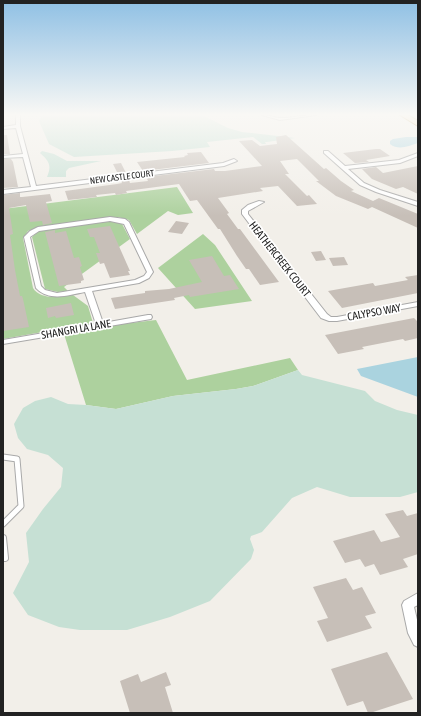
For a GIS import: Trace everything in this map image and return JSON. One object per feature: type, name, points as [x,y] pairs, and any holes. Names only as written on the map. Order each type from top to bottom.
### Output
[{"type":"street","points":[[23,148],[34,188]]},
{"type":"street","points":[[326,152],[362,184],[378,191],[418,204]]},
{"type":"street","points":[[343,168],[400,161],[418,154]]},
{"type":"street","points":[[3,157],[25,155]]},
{"type":"street","name":"NEW CASTLE COURT","points":[[3,192],[224,164],[234,161]]},
{"type":"street","name":"HEATHERCREEK COURT","points":[[261,202],[250,206],[245,210],[245,214],[324,316],[329,319]]},
{"type":"street","points":[[110,219],[125,221],[128,223],[150,272],[149,274],[144,280],[137,282],[88,290],[57,295],[40,290],[38,287],[27,237],[38,229],[110,219]]},
{"type":"street","points":[[88,290],[100,325]]},
{"type":"street","name":"CALYPSO WAY","points":[[329,319],[337,319],[418,304]]},
{"type":"street","name":"SHANGRI LA LANE","points":[[3,342],[148,316]]},
{"type":"street","points":[[418,598],[408,605],[414,633],[418,641]]},
{"type":"lane","points":[[3,457],[17,459],[21,506],[3,524]]},
{"type":"lane","points":[[3,538],[5,558],[3,558]]},
{"type":"green space","points":[[57,148],[197,148],[172,151],[74,157]]},
{"type":"green space","points":[[42,151],[54,154],[67,161],[101,161],[69,168],[66,171],[66,177],[47,177],[49,164],[46,158],[40,153]]},
{"type":"green space","points":[[177,187],[193,213],[178,215],[168,211],[137,234],[129,220],[118,217],[35,228],[28,231],[23,238],[33,288],[41,295],[46,296],[57,297],[73,295],[88,306],[93,323],[3,339],[3,209]]},
{"type":"green space","points":[[110,221],[121,222],[130,239],[64,287],[68,291],[58,292],[45,289],[32,237],[40,230]]},
{"type":"green space","points":[[203,234],[215,245],[252,301],[195,309],[158,268]]},
{"type":"green space","points":[[156,320],[187,380],[290,358],[298,370],[253,386],[173,396],[116,409],[86,405],[64,334],[51,336],[113,325]]},
{"type":"green space","points":[[298,370],[302,375],[365,391],[375,401],[397,410],[418,415],[418,492],[400,497],[350,497],[317,487],[292,498],[262,532],[251,536],[250,539],[254,550],[251,559],[210,601],[170,617],[127,630],[80,630],[59,627],[28,615],[13,593],[29,562],[26,533],[61,487],[63,468],[48,455],[27,449],[18,438],[14,424],[23,408],[35,401],[51,397],[68,404],[116,409],[173,396],[253,386]]},
{"type":"water","points":[[418,357],[418,397],[361,376],[357,369]]},
{"type":"building","points":[[3,148],[9,148],[10,154],[3,154]]},
{"type":"building","points":[[246,148],[301,148],[324,169],[326,168],[354,190],[351,191],[373,201],[379,198],[418,214],[418,228],[372,207],[368,209],[336,196],[316,181],[319,181],[297,159],[280,161],[289,174],[285,174],[317,204],[297,206],[278,186],[260,188],[263,191],[218,198],[229,213],[227,214],[238,229],[240,229],[279,282],[260,285],[249,269],[246,269],[220,229],[218,229],[197,200],[190,201],[179,184],[126,191],[127,193],[116,195],[115,193],[96,195],[97,197],[68,200],[65,191],[117,184],[122,183],[121,181],[129,180],[130,183],[148,181],[146,177],[214,169],[215,171],[225,171],[262,166]]},
{"type":"building","points":[[380,149],[390,156],[366,160],[369,162],[355,163],[343,153]]},
{"type":"building","points":[[201,152],[209,163],[143,171],[137,162],[185,157],[184,156],[188,155],[187,153]]},
{"type":"building","points":[[3,159],[11,159],[13,162],[18,187],[3,188]]},
{"type":"building","points":[[121,163],[126,173],[118,174],[113,164]]},
{"type":"building","points":[[418,166],[418,194],[403,187],[396,189],[372,179],[362,169],[376,167],[383,173]]},
{"type":"building","points":[[20,193],[20,197],[50,194],[52,201],[46,202],[52,223],[43,225],[42,221],[30,222],[26,205],[9,208],[13,234],[10,235],[15,270],[20,296],[22,296],[23,299],[29,327],[3,331],[3,195]]},
{"type":"building","points":[[176,221],[189,223],[182,234],[168,232]]},
{"type":"building","points":[[110,226],[130,271],[128,271],[130,275],[110,278],[104,263],[100,264],[96,253],[100,253],[94,237],[90,237],[87,229]]},
{"type":"building","points":[[55,230],[55,233],[66,231],[74,258],[79,257],[84,280],[81,281],[81,283],[59,286],[45,232]]},
{"type":"building","points":[[321,251],[326,260],[316,261],[311,252]]},
{"type":"building","points":[[212,256],[224,276],[230,275],[239,289],[190,297],[189,295],[174,298],[175,300],[115,309],[111,298],[202,282],[189,260]]},
{"type":"building","points":[[344,257],[348,265],[333,266],[329,258]]},
{"type":"building","points":[[418,275],[418,293],[342,308],[328,291],[373,283],[375,286],[408,280],[405,277]]},
{"type":"building","points":[[71,303],[74,315],[48,318],[46,308]]},
{"type":"building","points":[[414,318],[418,322],[418,338],[405,341],[403,339],[362,347],[364,349],[338,354],[325,335]]},
{"type":"building","points":[[403,510],[407,516],[418,513],[418,554],[403,559],[408,567],[380,575],[374,564],[365,567],[360,559],[345,563],[333,541],[374,530],[381,542],[400,537],[385,514]]},
{"type":"building","points":[[346,578],[353,590],[362,587],[376,613],[365,616],[372,628],[327,642],[317,621],[328,618],[313,587]]},
{"type":"building","points":[[387,652],[413,699],[370,713],[368,713],[363,701],[347,706],[331,669]]},
{"type":"building","points":[[166,672],[171,685],[165,687],[173,713],[130,713],[120,681],[138,674],[141,682]]}]
